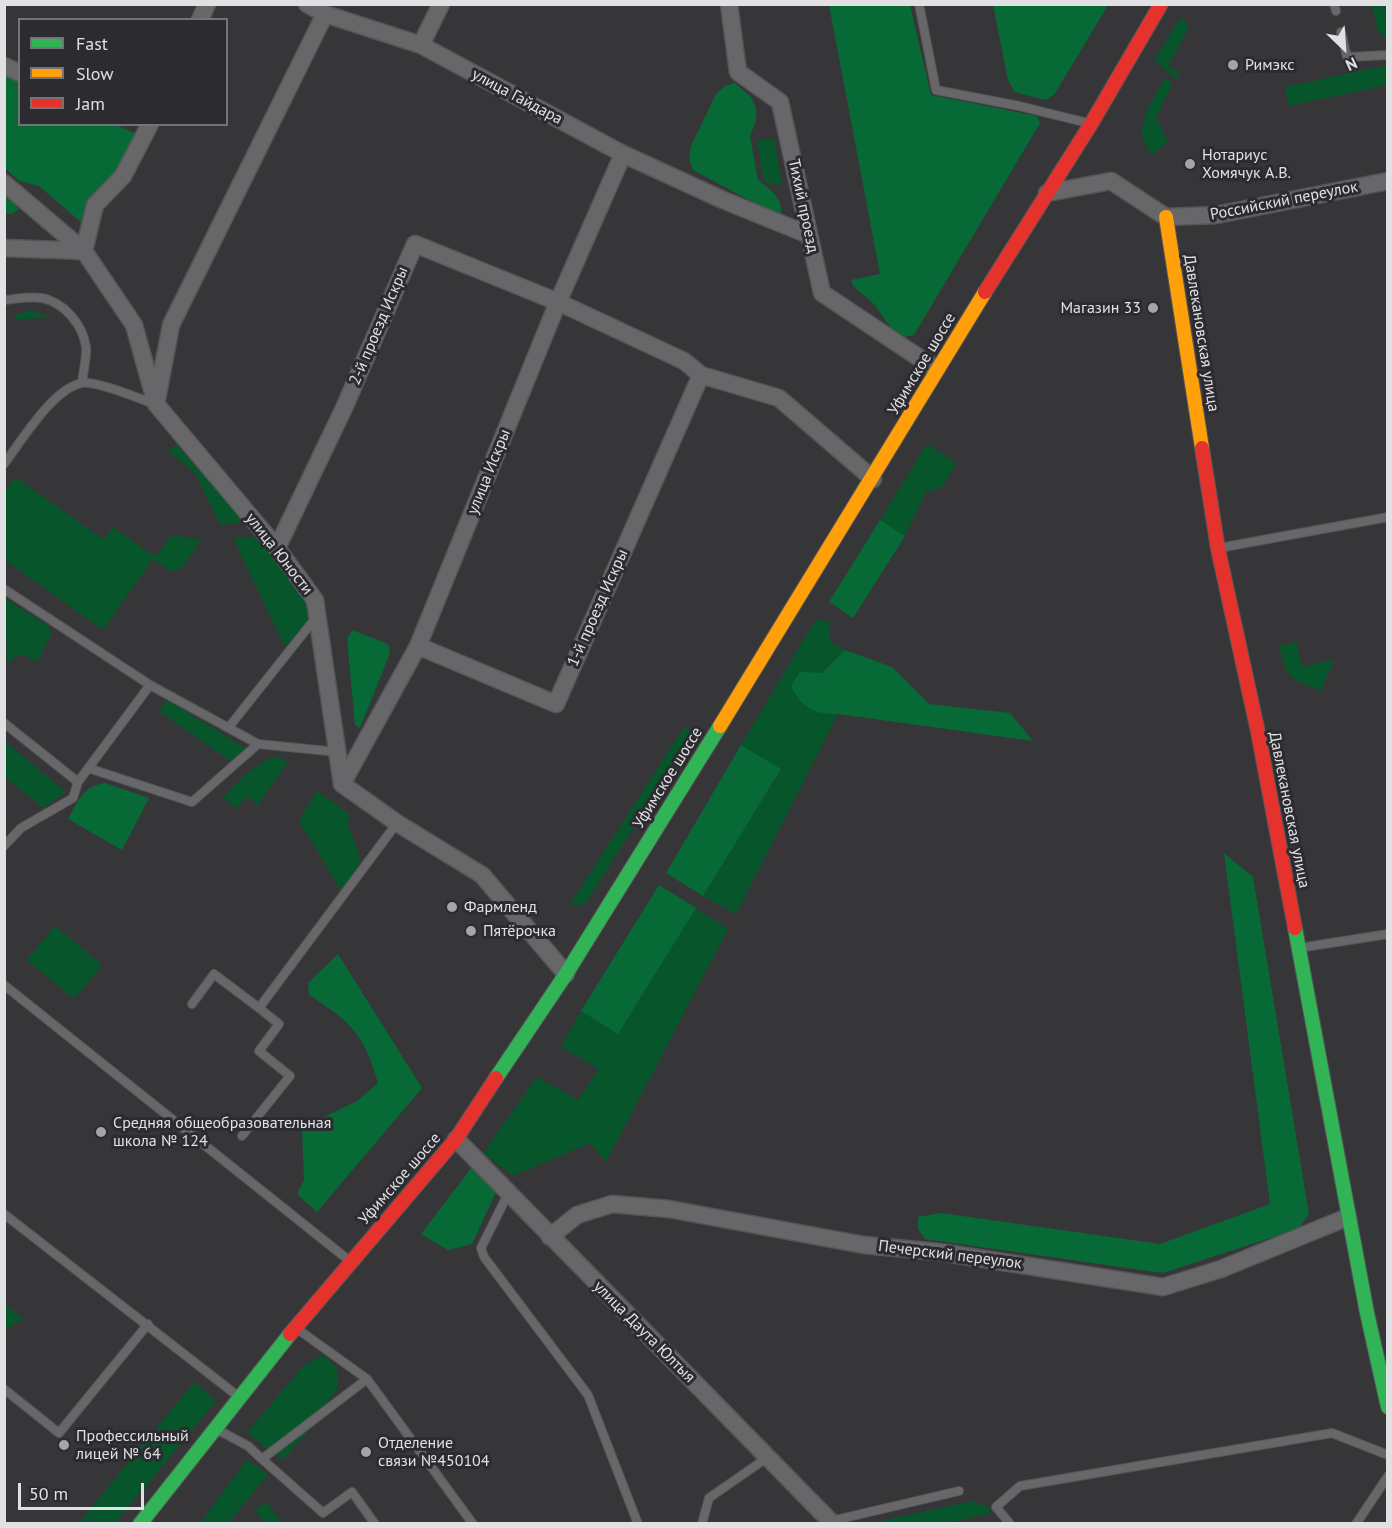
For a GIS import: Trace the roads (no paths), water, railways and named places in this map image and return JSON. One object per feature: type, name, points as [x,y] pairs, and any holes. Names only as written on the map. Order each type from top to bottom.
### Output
[{"type":"main road","name":"Уфимское шоссе","points":[[140,1524],[296,1327],[456,1140],[566,974],[873,479],[936,369],[1091,124],[1161,4]]},
{"type":"main road","name":"Давлекановская улица","points":[[1166,217],[1218,549],[1258,732],[1348,1217],[1388,1407]]},
{"type":"street","points":[[201,18],[207,4]]},
{"type":"street","name":"улица Гайдара","points":[[306,4],[324,14],[421,45],[623,154],[723,200],[809,235]]},
{"type":"street","points":[[421,45],[441,4]]},
{"type":"street","name":"Тихий проезд","points":[[729,4],[738,72],[780,102],[822,293],[936,369]]},
{"type":"street","points":[[156,404],[171,325],[324,14]]},
{"type":"street","points":[[4,66],[18,72]]},
{"type":"street","points":[[4,248],[84,251],[95,205],[123,176],[144,126]]},
{"type":"street","name":"улица Искры","points":[[342,783],[418,646],[558,302],[623,154]]},
{"type":"street","name":"Российский переулок","points":[[1166,217],[1215,216],[1388,181]]},
{"type":"street","points":[[1047,193],[1111,182],[1166,217]]},
{"type":"street","name":"улица Юности","points":[[4,183],[84,251],[134,325],[156,404],[277,548],[315,600],[319,613],[342,783]]},
{"type":"street","name":"2-й проезд Искры","points":[[277,548],[344,408],[415,244],[558,302]]},
{"type":"street","points":[[558,302],[684,361],[701,375],[779,398],[873,479]]},
{"type":"street","name":"1-й проезд Искры","points":[[418,646],[556,704],[701,375]]},
{"type":"street","points":[[342,783],[397,823],[482,875],[566,974]]},
{"type":"street","name":"улица Даута Юлтыя","points":[[456,1140],[832,1522]]},
{"type":"street","name":"Печерский переулок","points":[[550,1238],[577,1215],[612,1204],[669,1209],[864,1245],[939,1252],[1163,1287],[1221,1269],[1348,1217]]},
{"type":"lane","points":[[919,4],[936,90],[1019,106],[1091,124]]},
{"type":"lane","points":[[1341,32],[1347,57],[1388,55]]},
{"type":"lane","points":[[4,300],[40,298],[52,302],[73,317],[82,331],[86,347],[82,383]]},
{"type":"lane","points":[[4,464],[47,408],[65,390],[82,383],[156,404]]},
{"type":"lane","points":[[1218,549],[1388,517]]},
{"type":"lane","points":[[4,590],[150,685],[258,744],[338,752]]},
{"type":"lane","points":[[230,727],[319,613]]},
{"type":"lane","points":[[4,846],[21,828],[73,798],[78,782],[150,685]]},
{"type":"lane","points":[[4,723],[78,782]]},
{"type":"lane","points":[[88,768],[192,802],[258,744]]},
{"type":"lane","points":[[259,1008],[397,823]]},
{"type":"lane","points":[[1299,948],[1388,934]]},
{"type":"lane","points":[[192,1004],[214,974],[279,1024],[259,1051],[290,1076],[242,1136]]},
{"type":"lane","points":[[4,985],[351,1262]]},
{"type":"lane","points":[[508,1194],[480,1248],[484,1257],[588,1395],[638,1524]]},
{"type":"lane","points":[[4,1214],[239,1397]]},
{"type":"lane","points":[[4,1389],[59,1433],[148,1324]]},
{"type":"lane","points":[[296,1327],[367,1378],[473,1524]]},
{"type":"lane","points":[[262,1459],[367,1378]]},
{"type":"lane","points":[[214,1428],[248,1446],[323,1513],[352,1492],[375,1524]]},
{"type":"lane","points":[[1010,1524],[996,1507],[1020,1486],[1332,1433],[1388,1455]]},
{"type":"lane","points":[[702,1524],[709,1498],[769,1456]]},
{"type":"lane","points":[[1356,1524],[1388,1476]]},
{"type":"lane","points":[[832,1522],[958,1491]]},
{"type":"place","name":"Римэкс","points":[[1233,65]]},
{"type":"place","name":"Нотариус Хомячук А.В.","points":[[1190,164]]},
{"type":"place","name":"Магазин 33","points":[[1153,308]]},
{"type":"place","name":"Фармленд","points":[[452,907]]},
{"type":"place","name":"Пятёрочка","points":[[471,931]]},
{"type":"place","name":"Средняя общеобразовательная школа № 124","points":[[101,1132]]},
{"type":"place","name":"Профессильный лицей № 64","points":[[64,1445]]},
{"type":"place","name":"Отделение связи №450104","points":[[366,1452]]}]
